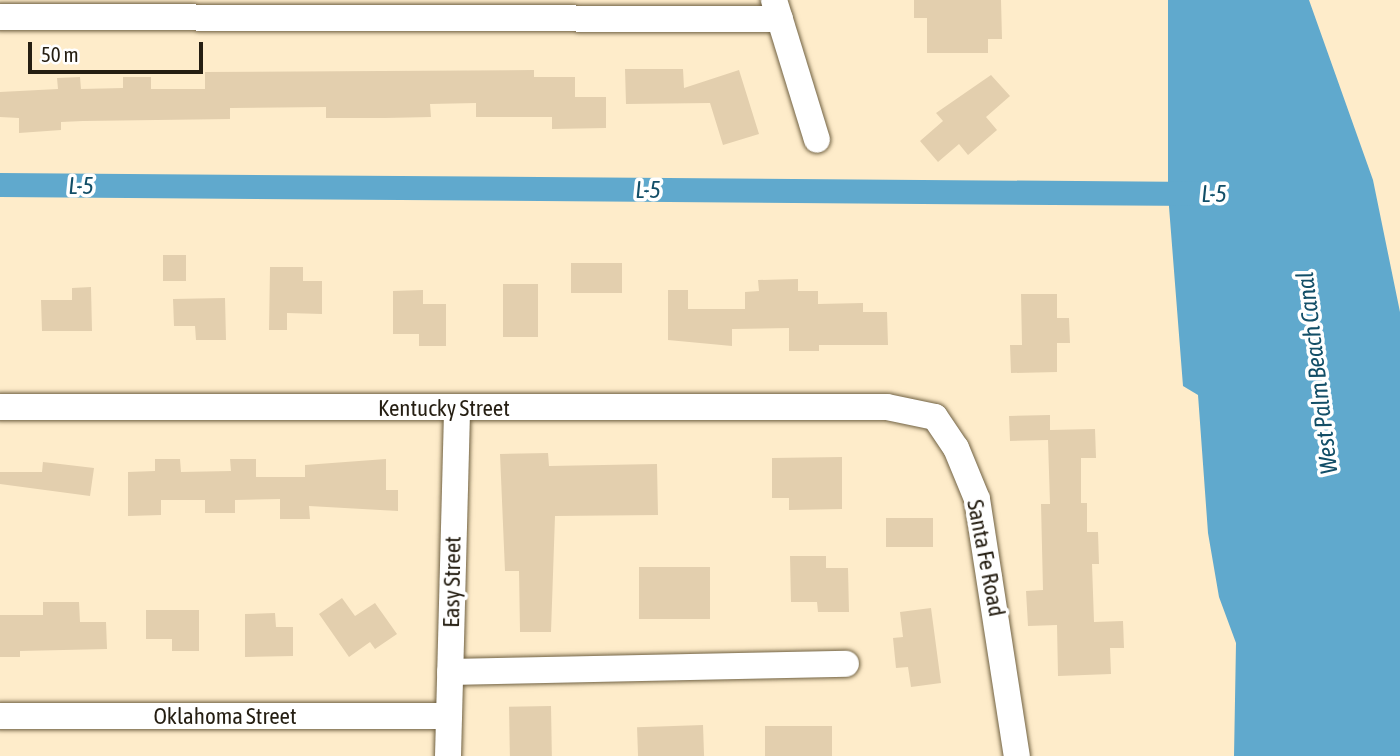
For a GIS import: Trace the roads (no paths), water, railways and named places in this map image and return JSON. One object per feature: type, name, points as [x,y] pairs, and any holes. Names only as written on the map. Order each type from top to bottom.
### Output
[{"type":"street","points":[[0,17],[142,9],[777,10],[817,140]]},
{"type":"street","name":"Kentucky Street","points":[[0,407],[887,407]]},
{"type":"street","name":"Santa Fe Road","points":[[887,407],[935,417],[968,473],[995,594],[1017,756]]},
{"type":"street","name":"Easy Street","points":[[448,756],[457,408]]},
{"type":"street","points":[[450,672],[846,664]]},
{"type":"street","name":"Oklahoma Street","points":[[0,716],[449,716]]},
{"type":"water","name":"West Palm Beach Canal","points":[[1168,0],[1309,0],[1373,180],[1400,312],[1400,756],[1234,756],[1236,643],[1219,597],[1208,533],[1198,395],[1183,386],[1168,194]]},
{"type":"waterway","name":"L-5","points":[[0,185],[1200,194]]}]
